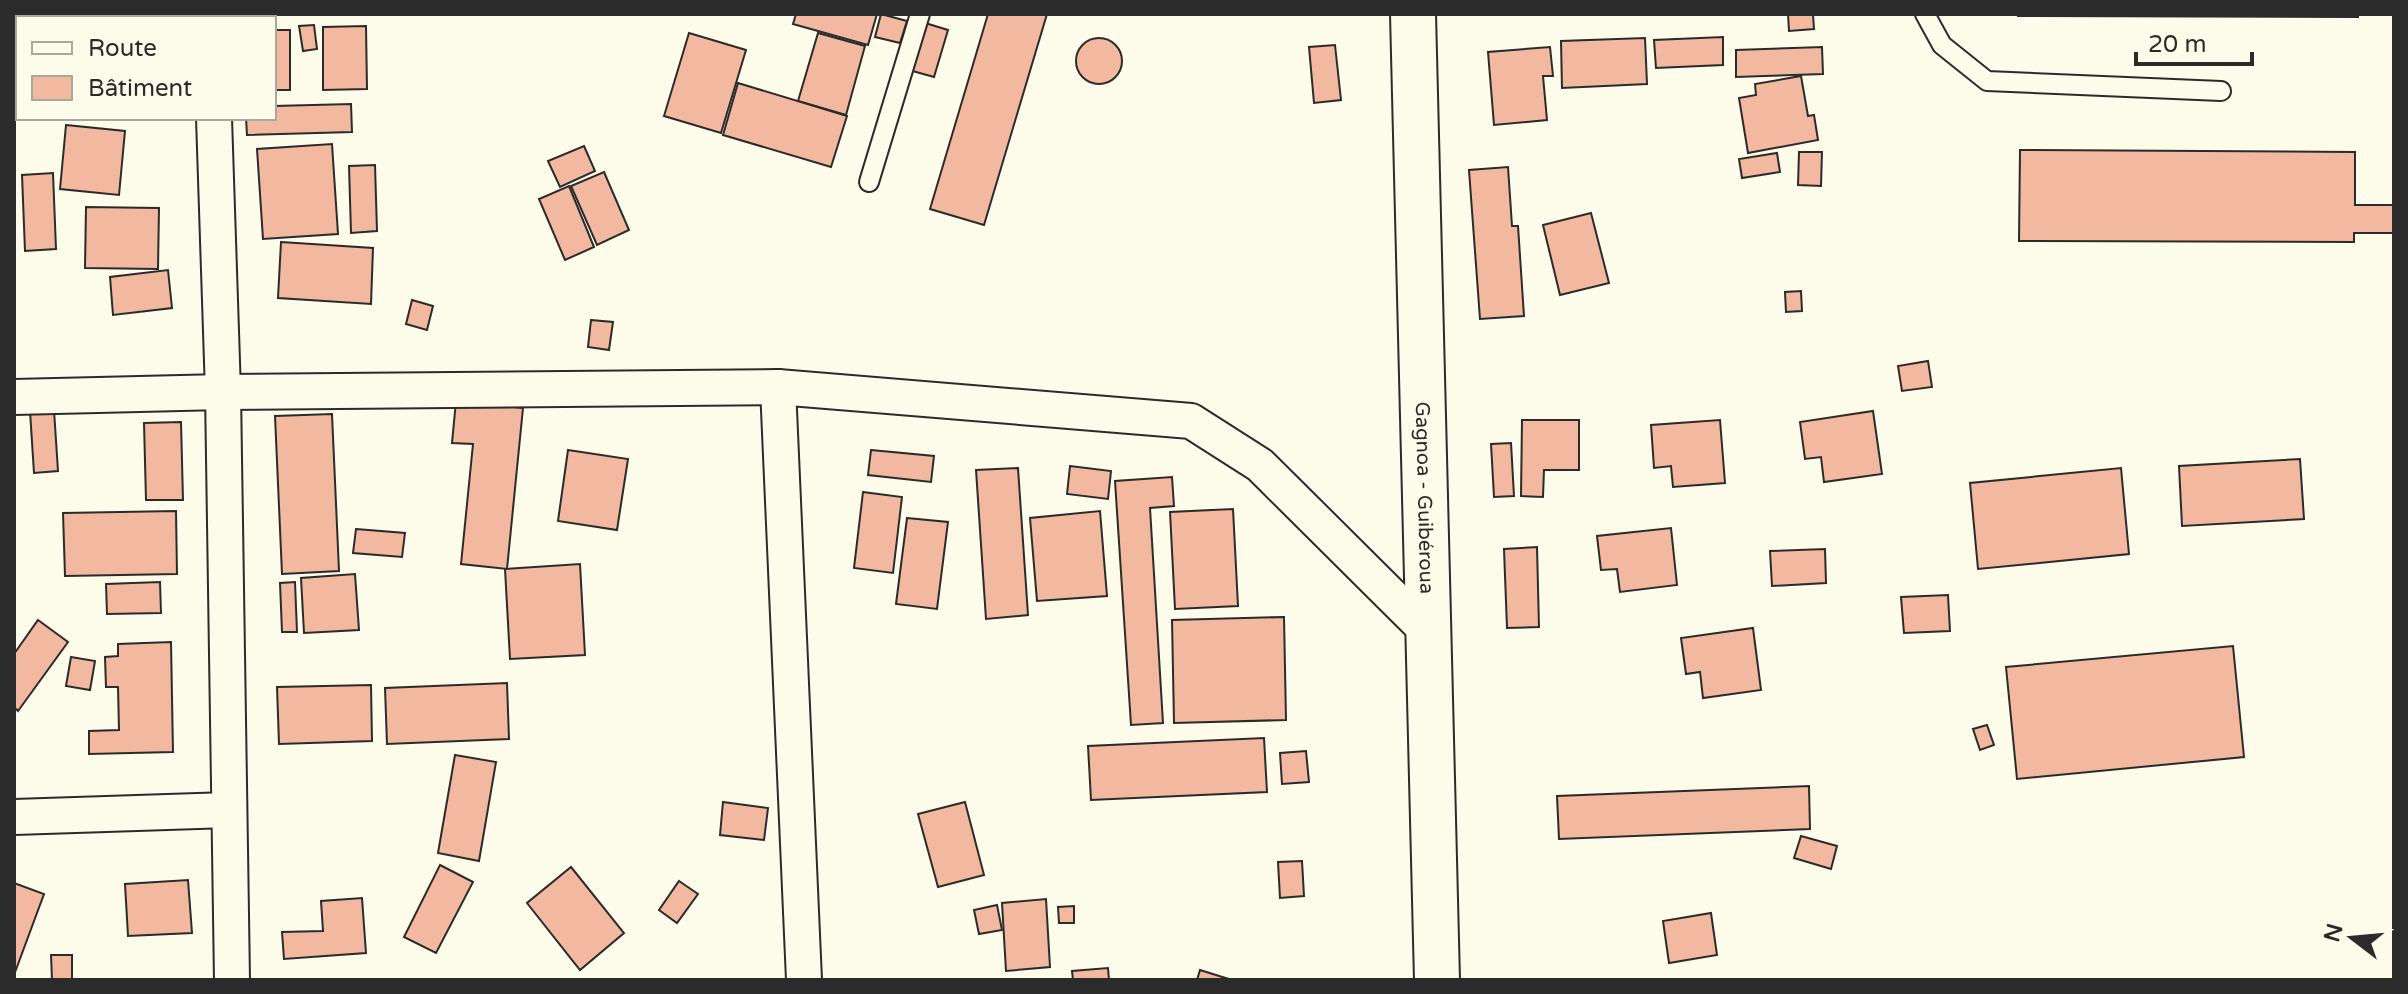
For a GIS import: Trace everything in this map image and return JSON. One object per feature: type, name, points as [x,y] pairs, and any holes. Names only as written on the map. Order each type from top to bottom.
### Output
[{"type":"main road","name":"Gagnoa - Guibéroua","points":[[1413,14],[1437,980]]},
{"type":"street","points":[[214,120],[223,392],[232,980]]},
{"type":"street","points":[[14,397],[778,387],[1191,421],[1260,465],[1427,631]]},
{"type":"street","points":[[778,387],[804,980]]},
{"type":"street","points":[[14,817],[229,810]]},
{"type":"lane","points":[[869,182],[920,14]]},
{"type":"lane","points":[[1925,14],[1942,45],[1987,81],[2221,91]]},
{"type":"building","points":[[141,14],[142,16],[76,16]]},
{"type":"building","points":[[796,14],[877,14],[868,45],[793,24]]},
{"type":"building","points":[[881,14],[907,21],[900,43],[875,37]]},
{"type":"building","points":[[988,14],[1047,14],[984,225],[930,209]]},
{"type":"building","points":[[1788,14],[1813,14],[1814,29],[1789,31]]},
{"type":"building","points":[[2358,14],[2358,17],[2018,16]]},
{"type":"building","points":[[922,22],[948,30],[934,77],[909,70]]},
{"type":"building","points":[[314,25],[317,49],[303,51],[299,26]]},
{"type":"building","points":[[366,26],[367,89],[323,90],[323,27]]},
{"type":"building","points":[[276,30],[290,30],[290,90],[276,90]]},
{"type":"building","points":[[689,33],[746,50],[721,133],[664,116]]},
{"type":"building","points":[[818,33],[865,46],[846,115],[798,101]]},
{"type":"building","points":[[1723,37],[1723,65],[1656,68],[1654,40]]},
{"type":"building","points":[[1099,38],[1116,44],[1122,61],[1116,78],[1099,84],[1082,78],[1076,61],[1082,44]]},
{"type":"building","points":[[1645,38],[1647,84],[1562,88],[1561,41]]},
{"type":"building","points":[[1335,45],[1341,100],[1314,103],[1309,47]]},
{"type":"building","points":[[1550,47],[1553,76],[1543,76],[1547,120],[1494,125],[1488,52]]},
{"type":"building","points":[[1822,47],[1823,74],[1736,77],[1736,50]]},
{"type":"building","points":[[1801,76],[1808,116],[1814,115],[1818,140],[1748,153],[1739,98],[1756,95],[1755,84]]},
{"type":"building","points":[[738,83],[847,116],[831,167],[723,135]]},
{"type":"building","points":[[351,104],[352,132],[247,135],[246,120],[276,120],[276,106]]},
{"type":"building","points":[[66,125],[125,131],[119,195],[60,189]]},
{"type":"building","points":[[332,144],[338,234],[263,239],[257,149]]},
{"type":"building","points":[[584,146],[595,171],[560,187],[548,161]]},
{"type":"building","points":[[2020,150],[2355,152],[2355,205],[2394,205],[2394,233],[2354,233],[2354,242],[2019,241]]},
{"type":"building","points":[[1799,152],[1822,152],[1821,186],[1798,185]]},
{"type":"building","points":[[1777,153],[1780,172],[1742,178],[1739,159]]},
{"type":"building","points":[[375,165],[377,231],[351,233],[349,166]]},
{"type":"building","points":[[1508,167],[1512,226],[1518,226],[1524,316],[1480,319],[1469,170]]},
{"type":"building","points":[[604,172],[629,230],[597,245],[571,186]]},
{"type":"building","points":[[53,173],[56,249],[25,251],[22,175]]},
{"type":"building","points":[[569,186],[594,247],[565,260],[539,199]]},
{"type":"building","points":[[86,207],[159,208],[158,269],[85,268]]},
{"type":"building","points":[[1591,213],[1609,283],[1560,295],[1543,225]]},
{"type":"building","points":[[281,242],[373,248],[371,304],[278,298]]},
{"type":"building","points":[[168,270],[172,308],[113,315],[110,277]]},
{"type":"building","points":[[1801,291],[1802,311],[1786,312],[1785,292]]},
{"type":"building","points":[[412,300],[433,306],[427,330],[406,324]]},
{"type":"building","points":[[591,320],[613,322],[609,350],[588,347]]},
{"type":"building","points":[[1928,361],[1932,387],[1902,391],[1898,366]]},
{"type":"building","points":[[456,401],[523,408],[507,569],[461,564],[473,444],[452,443]]},
{"type":"building","points":[[54,410],[58,471],[34,473],[30,411]]},
{"type":"building","points":[[1873,411],[1882,474],[1824,482],[1821,457],[1805,459],[1800,422]]},
{"type":"building","points":[[332,414],[339,571],[282,574],[275,416]]},
{"type":"building","points":[[1522,420],[1579,420],[1579,470],[1544,470],[1543,497],[1521,496]]},
{"type":"building","points":[[1720,420],[1725,483],[1673,487],[1671,466],[1654,468],[1651,425]]},
{"type":"building","points":[[181,422],[183,500],[146,500],[144,423]]},
{"type":"building","points":[[1511,443],[1514,496],[1494,497],[1491,444]]},
{"type":"building","points":[[568,450],[628,459],[617,530],[558,521]]},
{"type":"building","points":[[871,450],[934,456],[931,482],[868,475]]},
{"type":"building","points":[[2300,459],[2304,519],[2182,526],[2179,466]]},
{"type":"building","points":[[1070,466],[1111,471],[1108,499],[1067,494]]},
{"type":"building","points":[[1018,468],[1028,615],[986,619],[976,470]]},
{"type":"building","points":[[2121,468],[2129,554],[1978,569],[1970,483]]},
{"type":"building","points":[[1172,477],[1174,506],[1150,508],[1163,723],[1131,725],[1115,481]]},
{"type":"building","points":[[863,492],[902,497],[893,573],[854,568]]},
{"type":"building","points":[[1233,509],[1238,606],[1175,609],[1170,512]]},
{"type":"building","points":[[176,511],[177,574],[65,576],[63,513]]},
{"type":"building","points":[[1100,511],[1107,596],[1037,601],[1030,518]]},
{"type":"building","points":[[907,518],[948,522],[937,609],[896,604]]},
{"type":"building","points":[[1671,528],[1677,585],[1620,592],[1617,569],[1601,570],[1597,536]]},
{"type":"building","points":[[356,529],[405,533],[402,557],[353,553]]},
{"type":"building","points":[[1537,547],[1539,627],[1507,628],[1504,549]]},
{"type":"building","points":[[1825,549],[1826,583],[1772,586],[1770,551]]},
{"type":"building","points":[[580,564],[585,655],[510,659],[505,569]]},
{"type":"building","points":[[355,574],[359,630],[304,633],[301,578]]},
{"type":"building","points":[[160,582],[161,613],[107,614],[106,584]]},
{"type":"building","points":[[295,582],[297,632],[282,632],[280,583]]},
{"type":"building","points":[[1948,595],[1950,631],[1904,633],[1901,597]]},
{"type":"building","points":[[1284,617],[1286,720],[1174,723],[1172,620]]},
{"type":"building","points":[[38,620],[68,642],[18,711],[14,707],[14,654]]},
{"type":"building","points":[[1753,628],[1761,690],[1703,698],[1700,672],[1686,674],[1681,638]]},
{"type":"building","points":[[171,642],[173,752],[89,754],[89,731],[119,730],[118,687],[106,687],[105,657],[118,656],[118,644]]},
{"type":"building","points":[[2233,646],[2244,757],[2017,779],[2006,667]]},
{"type":"building","points":[[71,657],[95,661],[90,690],[66,686]]},
{"type":"building","points":[[507,683],[509,739],[387,744],[385,688]]},
{"type":"building","points":[[371,685],[372,741],[279,744],[277,687]]},
{"type":"building","points":[[1987,725],[1994,745],[1980,750],[1973,729]]},
{"type":"building","points":[[1264,738],[1267,792],[1091,800],[1088,746]]},
{"type":"building","points":[[1306,751],[1309,782],[1282,784],[1280,753]]},
{"type":"building","points":[[455,755],[496,762],[479,861],[438,853]]},
{"type":"building","points":[[1809,786],[1810,829],[1559,839],[1557,796]]},
{"type":"building","points":[[723,802],[768,808],[764,840],[720,835]]},
{"type":"building","points":[[965,802],[984,875],[938,887],[918,814]]},
{"type":"building","points":[[1801,836],[1837,846],[1831,869],[1794,858]]},
{"type":"building","points":[[1302,861],[1304,896],[1280,898],[1278,862]]},
{"type":"building","points":[[440,865],[473,882],[436,953],[404,937]]},
{"type":"building","points":[[571,867],[624,933],[580,970],[527,903]]},
{"type":"building","points":[[188,880],[192,933],[128,936],[125,884]]},
{"type":"building","points":[[679,881],[698,894],[677,923],[659,910]]},
{"type":"building","points":[[14,883],[44,894],[14,975]]},
{"type":"building","points":[[362,898],[366,953],[284,959],[282,932],[323,931],[321,901]]},
{"type":"building","points":[[1046,899],[1050,967],[1006,971],[1002,903]]},
{"type":"building","points":[[997,905],[1002,930],[979,934],[974,910]]},
{"type":"building","points":[[1074,906],[1074,923],[1059,923],[1058,907]]},
{"type":"building","points":[[1711,913],[1717,955],[1669,963],[1663,921]]},
{"type":"building","points":[[51,955],[72,955],[72,980],[52,980]]},
{"type":"building","points":[[1108,968],[1109,980],[1073,980],[1072,971]]},
{"type":"building","points":[[1200,970],[1232,980],[1197,980]]}]
